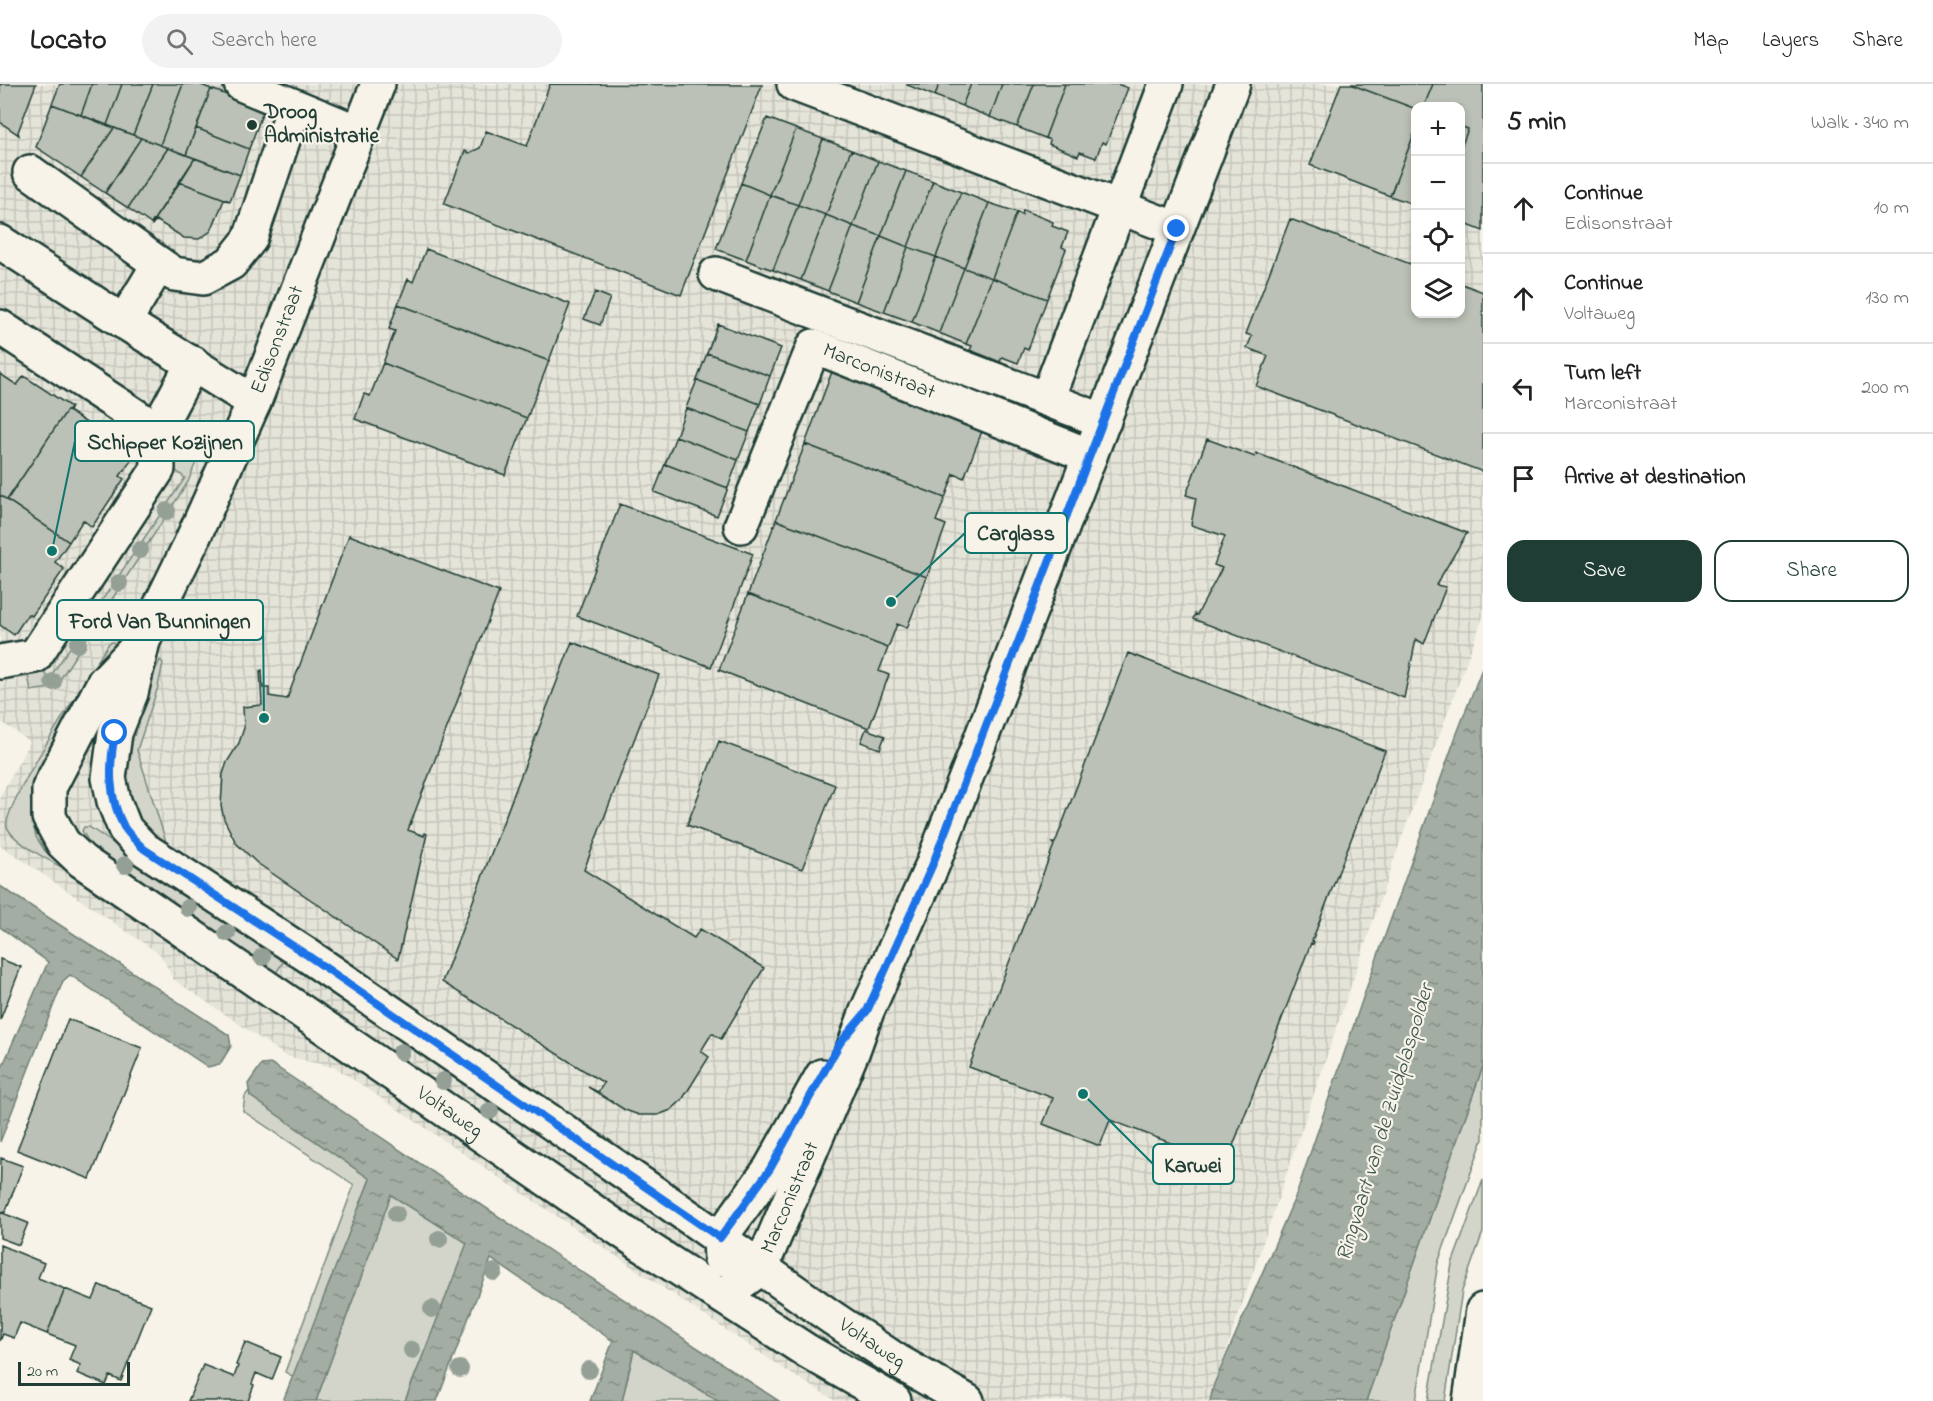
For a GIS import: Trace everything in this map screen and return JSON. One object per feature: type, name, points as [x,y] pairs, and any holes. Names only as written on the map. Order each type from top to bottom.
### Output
[{"type":"street","points":[[241,84],[360,133]]},
{"type":"street","name":"Edisonstraat","points":[[114,801],[110,778],[115,733],[131,693],[143,641],[190,545],[254,402],[378,84]]},
{"type":"street","points":[[794,84],[1177,229]]},
{"type":"street","points":[[1047,399],[1166,84]]},
{"type":"street","name":"Marconistraat","points":[[722,1296],[761,1268],[854,1050],[867,1011],[932,866],[1233,84]]},
{"type":"street","points":[[30,172],[174,274],[203,278],[231,263],[250,239],[294,107]]},
{"type":"street","points":[[0,242],[254,402]]},
{"type":"street","points":[[124,322],[159,264]]},
{"type":"street","name":"Marconistraat","points":[[716,274],[1104,421]]},
{"type":"street","points":[[0,327],[156,430]]},
{"type":"street","name":"Marconistraat","points":[[741,526],[814,345],[1090,456]]},
{"type":"street","points":[[0,662],[35,656],[158,469],[156,430],[193,363]]},
{"type":"street","name":"Edisonstraat","points":[[49,788],[104,682],[143,641]]},
{"type":"street","name":"Voltaweg","points":[[49,788],[49,817],[63,843],[82,861],[641,1244],[807,1351],[894,1401]]},
{"type":"street","name":"Voltaweg","points":[[114,801],[125,829],[144,849],[307,955],[897,1360],[967,1401]]},
{"type":"street","name":"Marconistraat","points":[[720,1238],[770,1169],[840,1043],[867,1011]]},
{"type":"street","points":[[720,1238],[722,1296]]},
{"type":"street","points":[[1470,1401],[1483,1310]]},
{"type":"shaded area","points":[[0,84],[1483,84],[1483,617],[1398,848],[1209,1401],[836,1401],[790,1373],[336,1068],[286,1056],[173,979],[161,955],[0,845],[0,796],[30,742],[0,721]]},
{"type":"shaded area","points":[[197,424],[201,440],[200,452],[188,482],[55,687],[31,691],[28,675],[42,672],[50,677],[185,478],[175,470],[176,443],[182,428]]},
{"type":"shaded area","points":[[109,643],[115,644],[41,779],[33,806],[36,837],[45,851],[68,871],[16,838],[7,826],[9,814],[50,737]]},
{"type":"shaded area","points":[[160,660],[163,663],[158,687],[137,750],[169,851],[143,830],[123,780],[131,724]]},
{"type":"shaded area","points":[[84,827],[89,827],[282,956],[283,962],[273,978],[93,849],[82,831]]},
{"type":"shaded area","points":[[1483,1066],[1483,1139],[1438,1263],[1416,1401],[1366,1401]]},
{"type":"shaded area","points":[[249,1091],[251,1096],[370,1179],[294,1377],[285,1372],[354,1185],[243,1111],[245,1096]]},
{"type":"shaded area","points":[[1483,1180],[1483,1232],[1462,1291],[1445,1401],[1428,1401],[1452,1264]]},
{"type":"shaded area","points":[[391,1194],[468,1243],[405,1401],[316,1401]]},
{"type":"shaded area","points":[[634,1350],[718,1401],[622,1401]]},
{"type":"water","name":"Ringvaart van de Zuidplaspolder","points":[[1483,666],[1483,1066],[1366,1401],[1210,1401],[1214,1384],[1296,1195],[1366,989]]},
{"type":"water","points":[[0,886],[229,1035],[231,1046],[220,1064],[208,1067],[70,975],[63,981],[0,1142],[0,1072],[48,962],[0,927]]},
{"type":"water","points":[[272,1064],[559,1257],[779,1401],[718,1401],[634,1350],[622,1401],[590,1401],[613,1341],[491,1259],[437,1401],[405,1401],[467,1243],[391,1195],[316,1401],[283,1401],[370,1179],[250,1096],[248,1084],[261,1065]]},
{"type":"building","points":[[0,84],[36,84],[18,132],[19,135],[0,122]]},
{"type":"building","points":[[60,84],[92,84],[81,115],[52,104]]},
{"type":"building","points":[[92,84],[122,84],[107,125],[81,115]]},
{"type":"building","points":[[122,84],[153,84],[133,135],[107,125]]},
{"type":"building","points":[[153,84],[183,84],[160,145],[133,135]]},
{"type":"building","points":[[183,84],[199,84],[211,89],[186,155],[160,145]]},
{"type":"building","points":[[550,84],[762,85],[681,295],[444,204],[465,151],[469,153],[480,148],[486,131],[527,146]]},
{"type":"building","points":[[908,84],[939,84],[935,96]]},
{"type":"building","points":[[939,84],[971,84],[962,106],[935,96]]},
{"type":"building","points":[[971,84],[1002,84],[990,117],[962,106]]},
{"type":"building","points":[[1002,84],[1034,84],[1017,127],[990,117]]},
{"type":"building","points":[[1034,84],[1065,84],[1045,138],[1017,127]]},
{"type":"building","points":[[1065,84],[1117,84],[1128,88],[1106,144],[1102,142],[1096,158],[1080,152],[1078,156],[1049,144],[1050,140],[1045,138]]},
{"type":"building","points":[[1341,84],[1350,84],[1411,107],[1411,142],[1390,196],[1310,165]]},
{"type":"building","points":[[1350,84],[1433,84],[1426,102],[1411,102],[1411,107]]},
{"type":"building","points":[[1433,84],[1483,84],[1483,231],[1465,224],[1465,137],[1468,129],[1465,128],[1465,102],[1426,102]]},
{"type":"building","points":[[211,89],[264,109],[249,149],[196,128]]},
{"type":"building","points":[[52,104],[114,128],[81,177],[36,147]]},
{"type":"building","points":[[767,118],[796,129],[770,195],[741,183]]},
{"type":"building","points":[[114,128],[141,138],[105,193],[81,177]]},
{"type":"building","points":[[196,128],[249,149],[240,175],[186,155]]},
{"type":"building","points":[[796,129],[823,139],[798,205],[770,195]]},
{"type":"building","points":[[141,138],[168,148],[128,208],[105,193]]},
{"type":"building","points":[[823,139],[851,150],[826,215],[798,205]]},
{"type":"building","points":[[1411,142],[1411,203],[1390,196]]},
{"type":"building","points":[[168,148],[195,158],[151,224],[128,208]]},
{"type":"building","points":[[851,150],[878,161],[853,226],[826,215]]},
{"type":"building","points":[[195,158],[240,175],[230,201],[180,182]]},
{"type":"building","points":[[878,161],[906,171],[881,236],[853,226]]},
{"type":"building","points":[[906,171],[933,181],[908,247],[881,236]]},
{"type":"building","points":[[933,181],[961,192],[936,257],[908,247]]},
{"type":"building","points":[[180,182],[230,201],[224,200],[211,231],[199,239],[184,238],[156,220],[151,224]]},
{"type":"building","points":[[741,183],[770,195],[746,260],[716,249]]},
{"type":"building","points":[[961,192],[989,203],[964,268],[936,257]]},
{"type":"building","points":[[770,195],[798,205],[773,270],[746,260]]},
{"type":"building","points":[[989,203],[1017,212],[992,278],[964,268]]},
{"type":"building","points":[[798,205],[826,215],[801,280],[773,270]]},
{"type":"building","points":[[1023,210],[1053,222],[1052,226],[1068,232],[1062,247],[1066,249],[1047,299],[992,278],[1017,212],[1022,215]]},
{"type":"building","points":[[826,215],[853,226],[828,291],[801,280]]},
{"type":"building","points":[[1290,219],[1411,264],[1411,318],[1465,318],[1465,285],[1483,292],[1483,472],[1256,386],[1268,356],[1247,348],[1252,336],[1246,334]]},
{"type":"building","points":[[853,226],[881,236],[856,302],[828,291]]},
{"type":"building","points":[[881,236],[908,247],[884,312],[856,302]]},
{"type":"building","points":[[908,247],[936,257],[912,322],[884,312]]},
{"type":"building","points":[[426,249],[570,304],[549,361],[398,304],[408,279],[413,282]]},
{"type":"building","points":[[936,257],[964,268],[939,333],[912,322]]},
{"type":"building","points":[[964,268],[992,278],[966,344],[939,333]]},
{"type":"building","points":[[992,278],[1047,299],[1028,350],[1024,348],[1018,363],[1002,357],[1000,362],[970,350],[972,346],[966,344]]},
{"type":"building","points":[[595,292],[610,298],[600,325],[584,319]]},
{"type":"building","points":[[398,304],[549,361],[527,418],[383,363],[395,331],[389,329]]},
{"type":"building","points":[[718,324],[781,348],[770,376],[707,353]]},
{"type":"building","points":[[707,353],[770,376],[760,404],[697,380]]},
{"type":"building","points":[[383,363],[527,418],[505,475],[355,419],[364,394],[370,396]]},
{"type":"building","points":[[833,369],[984,426],[964,478],[954,474],[945,498],[805,444]]},
{"type":"building","points":[[0,374],[17,385],[24,376],[71,407],[7,500],[0,495]]},
{"type":"building","points":[[697,380],[760,404],[749,432],[686,408]]},
{"type":"building","points":[[686,408],[749,432],[738,460],[676,436]]},
{"type":"building","points":[[67,410],[135,455],[120,476],[124,479],[92,527],[83,520],[69,542],[7,500]]},
{"type":"building","points":[[676,436],[738,460],[728,488],[665,464]]},
{"type":"building","points":[[1207,439],[1255,457],[1256,453],[1467,533],[1436,585],[1446,587],[1424,644],[1416,639],[1404,698],[1193,619],[1222,568],[1214,565],[1225,536],[1191,525],[1196,498],[1186,495]]},
{"type":"building","points":[[805,444],[945,498],[936,521],[946,525],[927,577],[776,520]]},
{"type":"building","points":[[665,464],[728,488],[717,516],[654,492]]},
{"type":"building","points":[[0,495],[69,542],[55,562],[64,569],[32,616],[28,614],[14,635],[0,625]]},
{"type":"building","points":[[620,504],[753,554],[711,667],[577,616]]},
{"type":"building","points":[[776,520],[927,577],[907,628],[897,624],[888,648],[748,594]]},
{"type":"building","points":[[349,535],[499,592],[408,830],[424,836],[425,833],[427,834],[398,959],[257,863],[236,843],[224,819],[221,806],[223,774],[244,728],[243,707],[262,705],[260,671],[262,670],[263,688],[269,688],[269,696],[287,699]]},
{"type":"building","points":[[748,594],[888,648],[879,671],[889,675],[869,728],[719,670]]},
{"type":"building","points":[[572,642],[659,675],[584,870],[694,938],[700,929],[764,968],[721,1039],[712,1033],[701,1051],[709,1057],[682,1100],[671,1110],[658,1115],[639,1115],[625,1110],[588,1087],[598,1092],[604,1083],[442,982]]},
{"type":"building","points":[[1128,653],[1385,751],[1312,941],[1314,942],[1311,943],[1226,1164],[1110,1120],[1100,1146],[1043,1124],[1053,1098],[969,1067],[1054,845],[1052,843],[1055,843]]},
{"type":"building","points":[[866,729],[885,736],[880,749],[861,742]]},
{"type":"building","points":[[719,741],[835,785],[802,869],[687,825]]},
{"type":"building","points":[[0,959],[21,967],[0,1020]]},
{"type":"building","points":[[68,1019],[142,1048],[90,1179],[17,1150]]},
{"type":"building","points":[[1,1158],[23,1166],[5,1213],[0,1211]]},
{"type":"building","points":[[0,1212],[28,1223],[19,1245],[0,1238]]},
{"type":"building","points":[[0,1245],[44,1263],[38,1278],[65,1289],[47,1334],[20,1323],[14,1338],[3,1334],[0,1341]]},
{"type":"building","points":[[99,1285],[151,1305],[121,1381],[110,1376],[106,1385],[77,1373],[81,1365],[69,1360],[75,1345],[47,1334],[65,1289],[93,1300]]},
{"type":"building","points":[[245,1342],[281,1357],[272,1380],[256,1373],[248,1401],[188,1401],[203,1365],[234,1377]]},
{"type":"place","name":"Droog Administratie","points":[[252,125]]},
{"type":"place","name":"Schipper Kozijnen","points":[[52,551]]},
{"type":"place","name":"Carglass","points":[[891,602]]},
{"type":"place","name":"Ford Van Bunningen","points":[[264,718]]},
{"type":"place","name":"Karwei","points":[[1083,1094]]},
{"type":"route","points":[[115,733],[110,778],[114,801],[125,829],[144,849],[307,955],[720,1238],[770,1169],[840,1043],[867,1011],[932,866],[1177,229]]}]
